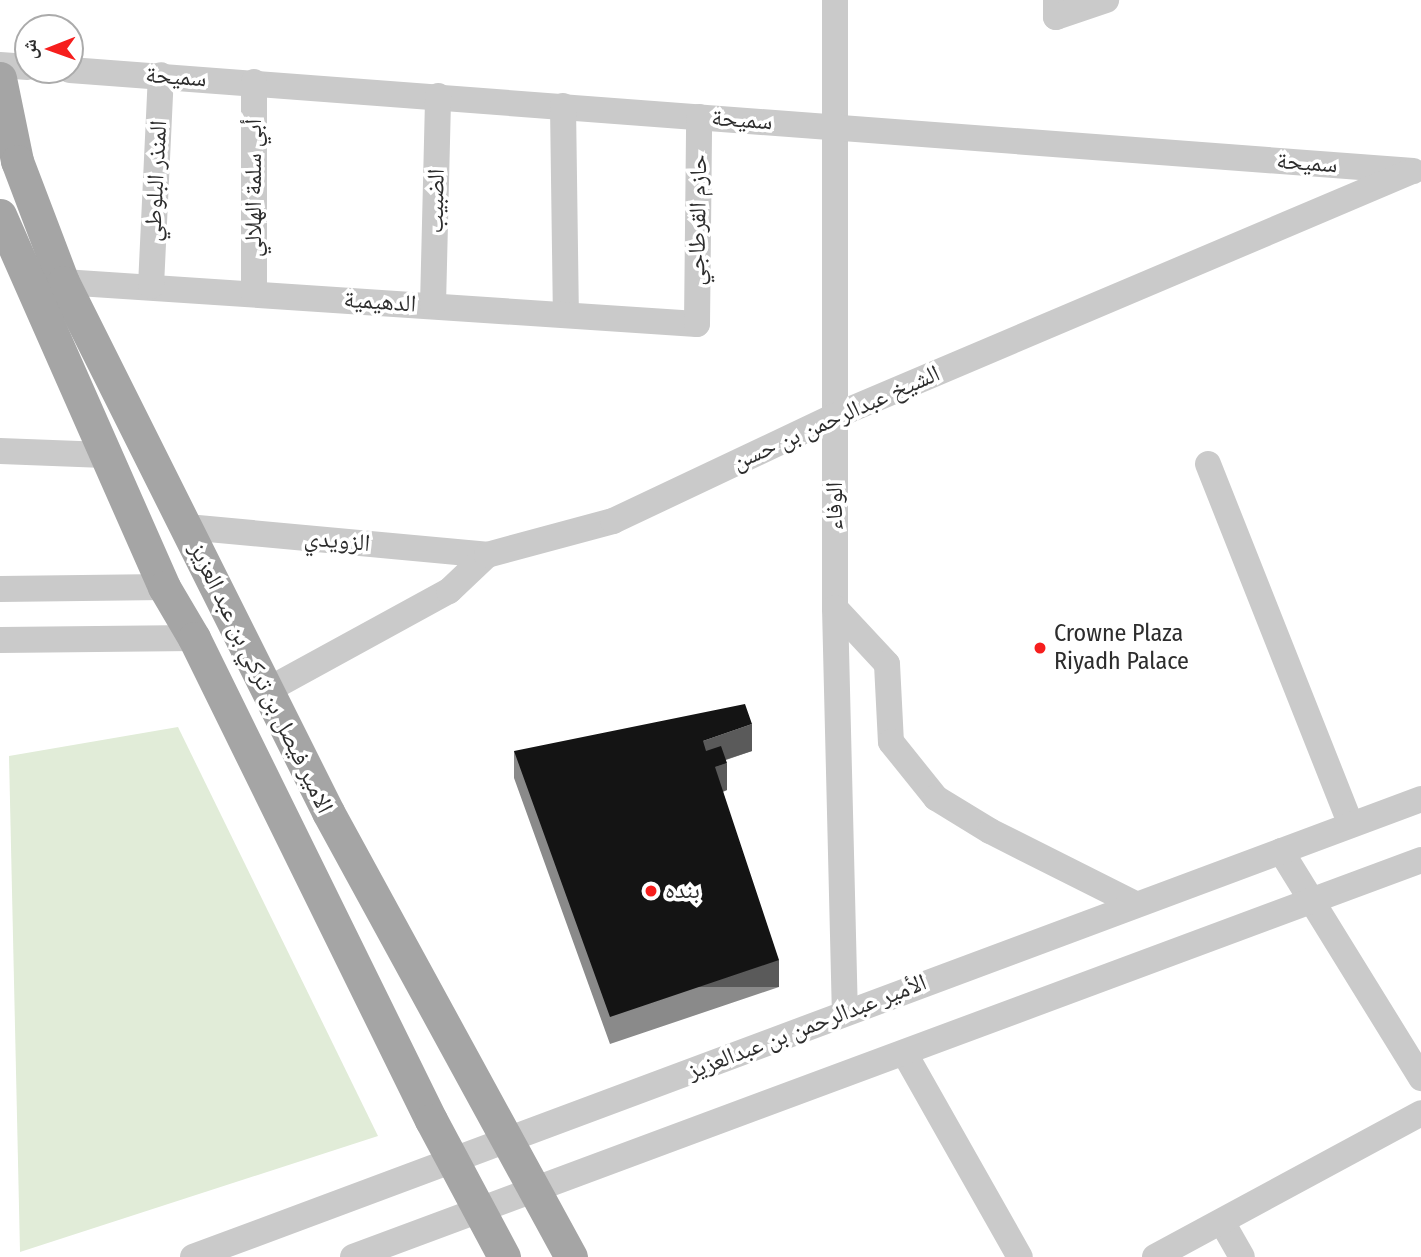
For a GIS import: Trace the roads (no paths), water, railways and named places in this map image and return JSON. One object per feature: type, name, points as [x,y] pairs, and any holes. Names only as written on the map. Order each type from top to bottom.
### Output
[{"type":"main road","name":"الامير فيصل بن تركي بن عبد العزيز","points":[[0,78],[17,161],[63,282],[187,527],[266,691],[571,1257]]},
{"type":"main road","name":"الامير فيصل بن تركي بن عبد العزيز","points":[[0,215],[164,587],[194,638],[453,1162],[504,1257]]},
{"type":"street","name":"الوفاء","points":[[835,0],[835,608],[845,1012]]},
{"type":"street","points":[[1056,0],[1056,17],[1106,0]]},
{"type":"street","name":"سميحة","points":[[84,70],[1417,169]]},
{"type":"street","name":"المنذر البلوطي","points":[[151,286],[161,75]]},
{"type":"street","name":"أبي سلمة الهلالي","points":[[254,82],[254,293]]},
{"type":"street","name":"الضبيب","points":[[433,305],[438,96]]},
{"type":"street","points":[[563,106],[566,314]]},
{"type":"street","name":"حازم القرطاجي","points":[[697,324],[699,117]]},
{"type":"street","name":"الشيخ عبدالرحمن بن حسن","points":[[266,691],[449,591],[487,555],[613,521],[835,416],[1417,169]]},
{"type":"street","name":"الدهيمية","points":[[63,282],[697,324]]},
{"type":"street","points":[[0,451],[105,455]]},
{"type":"street","points":[[1208,464],[1351,825]]},
{"type":"street","name":"الزويدي","points":[[187,527],[487,555]]},
{"type":"street","points":[[0,589],[164,587]]},
{"type":"street","points":[[835,608],[887,664],[891,742],[936,798],[990,831],[1133,903]]},
{"type":"street","points":[[0,640],[194,638]]},
{"type":"street","name":"الأمير عبدالرحمن بن عبدالعزيز","points":[[193,1257],[453,1162],[1133,903],[1421,799]]},
{"type":"street","points":[[1281,851],[1421,1078]]},
{"type":"street","points":[[354,1257],[1421,860]]},
{"type":"street","points":[[905,1054],[1020,1257]]},
{"type":"street","points":[[1155,1257],[1421,1113]]},
{"type":"street","points":[[1222,1222],[1242,1257]]},
{"type":"place","name":"Crowne Plaza Riyadh Palace","points":[[1040,648]]},
{"type":"place","name":"بنده","points":[[651,891]]}]
